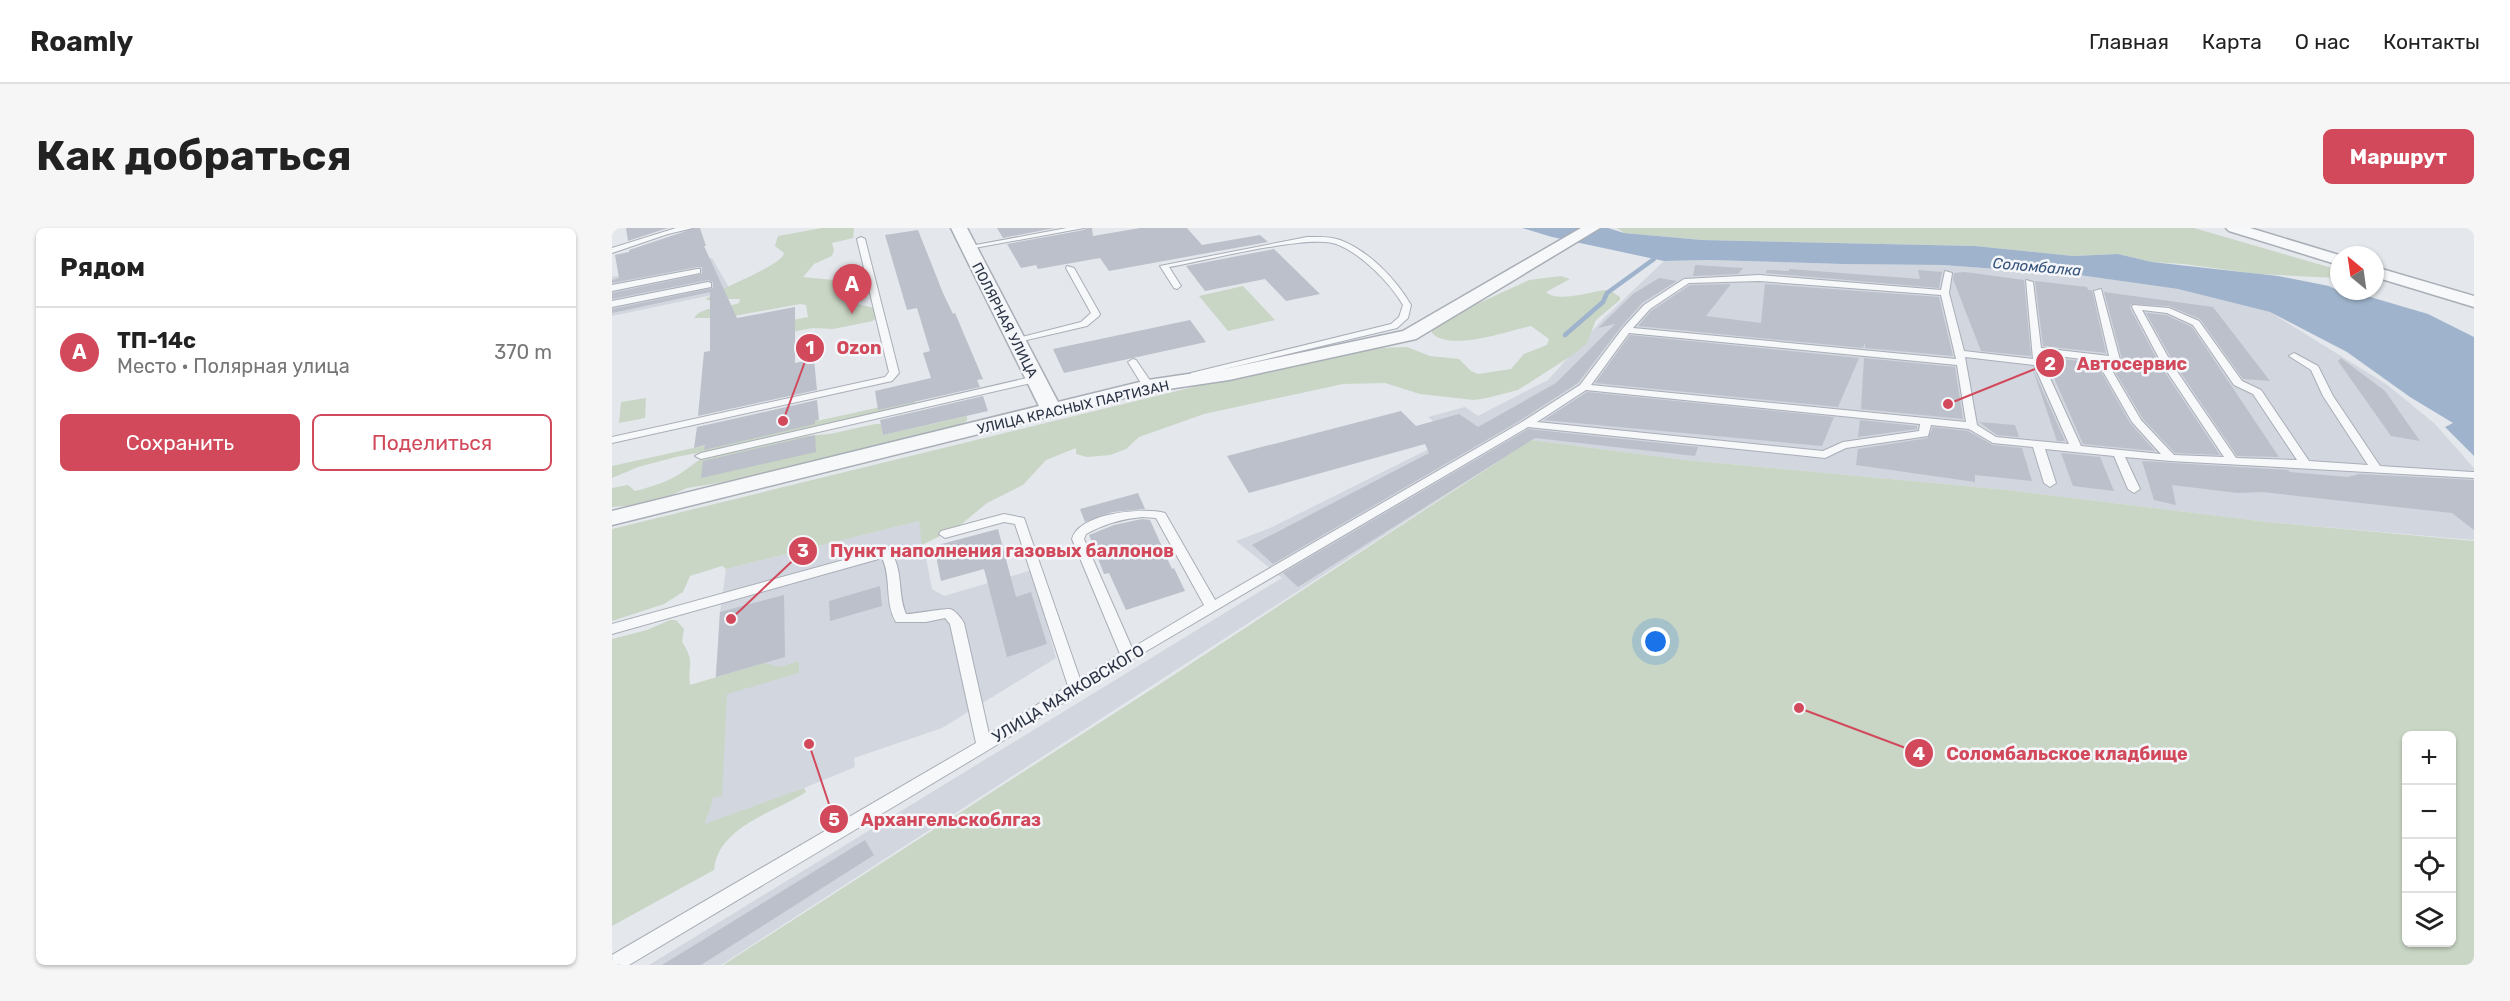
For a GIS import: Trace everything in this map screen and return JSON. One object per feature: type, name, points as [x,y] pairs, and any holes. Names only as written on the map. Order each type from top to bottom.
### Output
[{"type":"street","name":"ПОЛЯРНАЯ УЛИЦА","points":[[959,228],[1052,411]]},
{"type":"street","name":"УЛИЦА КРАСНЫХ ПАРТИЗАН","points":[[612,518],[1148,386],[1229,374],[1409,335],[1592,228]]},
{"type":"street","points":[[2234,228],[2330,257]]},
{"type":"street","points":[[2384,275],[2474,302]]},
{"type":"lane","points":[[612,251],[666,232],[689,228]]},
{"type":"lane","points":[[969,247],[1046,231],[1080,228]]},
{"type":"lane","points":[[612,440],[888,379],[894,373],[861,239]]},
{"type":"lane","points":[[1133,362],[1148,386],[1394,326],[1403,318],[1407,305],[1396,286],[1355,250],[1336,241],[1307,239],[1164,266],[1177,286]]},
{"type":"lane","points":[[1017,341],[1084,324],[1096,314],[1070,268]]},
{"type":"lane","points":[[612,288],[697,271]]},
{"type":"lane","points":[[1948,273],[1945,293],[1961,358],[1972,426]]},
{"type":"lane","points":[[1584,387],[1626,330],[1647,308],[1687,281],[1759,278],[1945,293]]},
{"type":"lane","points":[[2029,282],[2038,363],[2077,449]]},
{"type":"lane","points":[[612,304],[708,285]]},
{"type":"lane","points":[[2037,351],[2115,360],[2098,291]]},
{"type":"lane","points":[[2232,460],[2166,364],[2136,307],[2169,311],[2196,323],[2238,383],[2257,392],[2305,464]]},
{"type":"lane","points":[[1626,330],[2038,363]]},
{"type":"lane","points":[[2294,356],[2315,368],[2328,396],[2376,468]]},
{"type":"lane","points":[[2100,358],[2138,422],[2171,458]]},
{"type":"lane","points":[[701,456],[1036,379]]},
{"type":"lane","points":[[1584,387],[1972,426],[1993,440],[2077,449],[2171,458],[2472,475]]},
{"type":"lane","name":"УЛИЦА МАЯКОВСКОГО","points":[[612,965],[984,745],[1128,656],[1526,424],[1584,387]]},
{"type":"lane","points":[[1526,424],[1825,455],[1843,445],[1924,434],[1926,421]]},
{"type":"lane","points":[[2038,445],[2050,483]]},
{"type":"lane","points":[[2118,453],[2134,489]]},
{"type":"lane","points":[[1128,656],[1078,539],[1080,532],[1091,525],[1151,512],[1161,516],[1212,607]]},
{"type":"lane","points":[[945,534],[1004,518],[1020,521],[1076,688]]},
{"type":"lane","points":[[612,629],[885,553],[892,560],[895,610],[901,619],[926,618],[948,613],[957,623],[984,745]]},
{"type":"shaded area","points":[[712,258],[731,291],[612,316],[612,277]]},
{"type":"shaded area","points":[[1664,261],[1943,265],[2079,275],[2178,289],[2270,312],[2386,384],[2434,423],[2474,468],[2474,540],[2267,522],[2008,490],[1686,460],[1531,440],[721,965],[649,965],[1282,578],[1236,541],[1270,528],[1453,437],[1428,417],[1465,407],[1478,416],[1548,380],[1603,319]]},
{"type":"shaded area","points":[[919,521],[932,589],[944,596],[1032,570],[1056,658],[942,728],[854,758],[855,767],[705,825],[720,613],[726,569]]},
{"type":"green space","points":[[822,228],[854,228],[853,238],[832,243],[834,250],[832,256],[814,264],[803,277],[863,283],[864,291],[846,301],[874,308],[877,317],[873,321],[833,329],[813,328],[785,333],[710,336],[808,317],[806,305],[800,304],[723,318],[694,318],[709,309],[739,303],[740,299],[726,299],[715,303],[706,299],[781,258],[784,253],[775,246],[778,236]]},
{"type":"green space","points":[[1617,228],[2194,228],[2330,267],[2330,278],[2258,274],[2152,262],[2118,254],[2073,256],[1975,246],[1702,240],[1624,233]]},
{"type":"green space","points":[[1561,276],[1570,279],[1546,292],[1559,297],[1567,297],[1609,290],[1620,297],[1620,300],[1596,320],[1587,343],[1577,352],[1518,390],[1474,400],[1420,394],[1385,383],[1343,384],[1204,414],[1139,437],[1126,449],[1110,455],[1087,457],[1076,454],[1076,448],[1046,460],[1023,485],[987,503],[958,527],[922,545],[919,521],[726,569],[722,566],[690,576],[683,592],[664,604],[612,621],[612,529],[1218,381],[1352,352],[1376,348],[1407,347],[1430,356],[1459,359],[1471,371],[1478,374],[1511,369],[1524,354],[1547,345],[1549,339],[1531,326],[1479,338],[1452,341],[1432,333],[1432,328],[1455,314],[1529,280]]},
{"type":"green space","points":[[1243,286],[1275,320],[1228,331],[1199,296]]},
{"type":"green space","points":[[646,398],[645,418],[619,423],[621,402]]},
{"type":"green space","points":[[908,401],[915,402],[915,405],[825,431],[676,457],[638,467],[612,478],[612,466]]},
{"type":"green space","points":[[967,416],[967,421],[947,431],[886,443],[763,476],[687,488],[652,504],[612,507],[612,488],[628,485],[635,491],[654,486],[679,475],[708,456],[875,424],[881,424],[883,435]]},
{"type":"green space","points":[[1531,440],[1686,460],[2008,490],[2267,522],[2474,541],[2474,965],[723,965],[1166,680]]},
{"type":"green space","points":[[670,620],[676,620],[684,629],[682,642],[690,659],[690,685],[764,663],[779,667],[799,661],[799,673],[727,694],[722,796],[712,798],[705,824],[804,788],[806,792],[737,831],[718,855],[714,870],[612,926],[612,639],[647,630]]},
{"type":"water","name":"Соломбалка","points":[[1522,228],[1608,228],[1624,233],[1702,240],[1975,246],[2073,256],[2118,254],[2152,262],[2278,276],[2329,286],[2330,300],[2380,300],[2428,314],[2474,337],[2474,456],[2445,427],[2453,423],[2410,397],[2347,352],[2270,312],[2178,289],[2079,275],[1943,265],[1664,261],[1552,237]]},
{"type":"building","points":[[626,228],[668,228],[628,241]]},
{"type":"building","points":[[700,228],[706,246],[704,246],[737,318],[795,307],[795,363],[814,359],[817,390],[698,416],[704,352],[710,351],[710,292],[612,313],[612,309],[713,288],[713,282],[708,280],[612,299],[612,293],[702,274],[702,267],[697,267],[612,283],[612,280],[619,278],[615,255]]},
{"type":"building","points":[[997,228],[1055,228],[1003,238]]},
{"type":"building","points":[[1092,228],[1093,236],[1140,228],[1187,228],[1202,245],[1260,235],[1268,242],[1109,271],[1100,258],[1038,269],[1036,265],[1021,268],[1007,244]]},
{"type":"building","points":[[918,230],[943,293],[953,314],[955,313],[983,379],[977,380],[980,387],[878,410],[875,391],[931,378],[923,353],[930,351],[917,308],[907,310],[885,235]]},
{"type":"building","points":[[1274,249],[1320,294],[1286,301],[1265,279],[1205,291],[1186,266]]},
{"type":"building","points":[[1695,265],[1743,268],[1738,274],[1693,276]]},
{"type":"building","points":[[1789,269],[1920,279],[1918,270],[1942,272],[1939,288],[1766,273],[1767,270],[1789,271]]},
{"type":"building","points":[[1965,272],[2024,280],[2031,356],[1981,351],[1953,279],[1954,273]]},
{"type":"building","points":[[1659,278],[1677,281],[1642,303],[1578,383],[1521,420],[1273,564],[1252,545],[1429,453],[1425,444],[1249,493],[1227,456],[1401,411],[1416,426],[1459,414],[1478,427],[1556,383],[1615,324],[1598,328],[1633,294]]},
{"type":"building","points":[[2035,281],[2087,287],[2088,290],[2092,290],[2106,353],[2043,346]]},
{"type":"building","points":[[1731,284],[1706,316],[1761,323],[1765,284],[1939,297],[1953,356],[1865,348],[1865,343],[1863,348],[1638,326],[1651,311],[1690,285]]},
{"type":"building","points":[[2104,292],[2213,307],[2270,381],[2243,379],[2200,319],[2169,306],[2131,304],[2130,308],[2160,365],[2220,455],[2175,453],[2143,419],[2111,365],[2116,365],[2122,359]]},
{"type":"building","points":[[2146,313],[2166,315],[2192,327],[2279,457],[2237,456],[2174,363]]},
{"type":"building","points":[[1190,320],[1206,342],[1064,373],[1053,349]]},
{"type":"building","points":[[1630,335],[1859,358],[1838,407],[1595,383]]},
{"type":"building","points":[[2045,357],[2096,363],[2130,423],[2155,451],[2083,444]]},
{"type":"building","points":[[1864,358],[1955,367],[1963,419],[1861,409]]},
{"type":"building","points":[[2341,358],[2385,391],[2420,441],[2391,436],[2338,361]]},
{"type":"building","points":[[2032,367],[2065,441],[2057,441]]},
{"type":"building","points":[[1587,392],[1834,417],[1822,446],[1544,420]]},
{"type":"building","points":[[983,396],[988,411],[883,435],[880,420]]},
{"type":"building","points":[[817,400],[819,420],[815,421],[815,424],[704,450],[705,445],[694,448],[697,427]]},
{"type":"building","points":[[1860,420],[1917,426],[1917,429],[1858,437]]},
{"type":"building","points":[[1979,422],[2015,425],[2019,437],[1997,435]]},
{"type":"building","points":[[1933,427],[1968,431],[1993,445],[2022,448],[2032,481],[1975,475],[1975,482],[1856,465],[1858,449],[1928,438]]},
{"type":"building","points":[[1528,429],[1698,447],[1695,456],[1535,438],[1298,587],[1283,573]]},
{"type":"building","points":[[815,435],[816,452],[701,478],[703,461]]},
{"type":"building","points":[[2061,453],[2100,457],[2114,491],[2073,486]]},
{"type":"building","points":[[2142,461],[2288,470],[2348,477],[2359,474],[2474,480],[2474,530],[2452,513],[2262,492],[2238,493],[2172,485],[2176,505],[2154,500]]},
{"type":"building","points":[[1138,493],[1145,509],[1113,512],[1085,522],[1080,509]]},
{"type":"building","points":[[1142,519],[1150,520],[1172,569],[1174,568],[1185,591],[1126,610],[1109,573],[1104,574],[1089,535],[1114,525]]},
{"type":"building","points":[[998,529],[1016,597],[1031,592],[1047,644],[1007,657],[984,569],[941,581],[934,546]]},
{"type":"building","points":[[880,586],[882,606],[830,621],[829,601]]},
{"type":"building","points":[[784,595],[785,657],[716,677],[720,612]]},
{"type":"building","points":[[865,840],[874,855],[701,965],[662,965]]},
{"type":"waterway","points":[[1565,335],[1603,302],[1607,293],[1654,259]]},
{"type":"place","name":"ТП-14с","points":[[852,314]]},
{"type":"place","name":"Автосервис","points":[[1948,404]]},
{"type":"place","name":"Ozon","points":[[783,421]]},
{"type":"place","name":"Пункт наполнения газовых баллонов","points":[[731,619]]},
{"type":"place","name":"Соломбальское кладбище","points":[[1799,708]]},
{"type":"place","name":"Архангельскоблгаз","points":[[809,744]]}]
